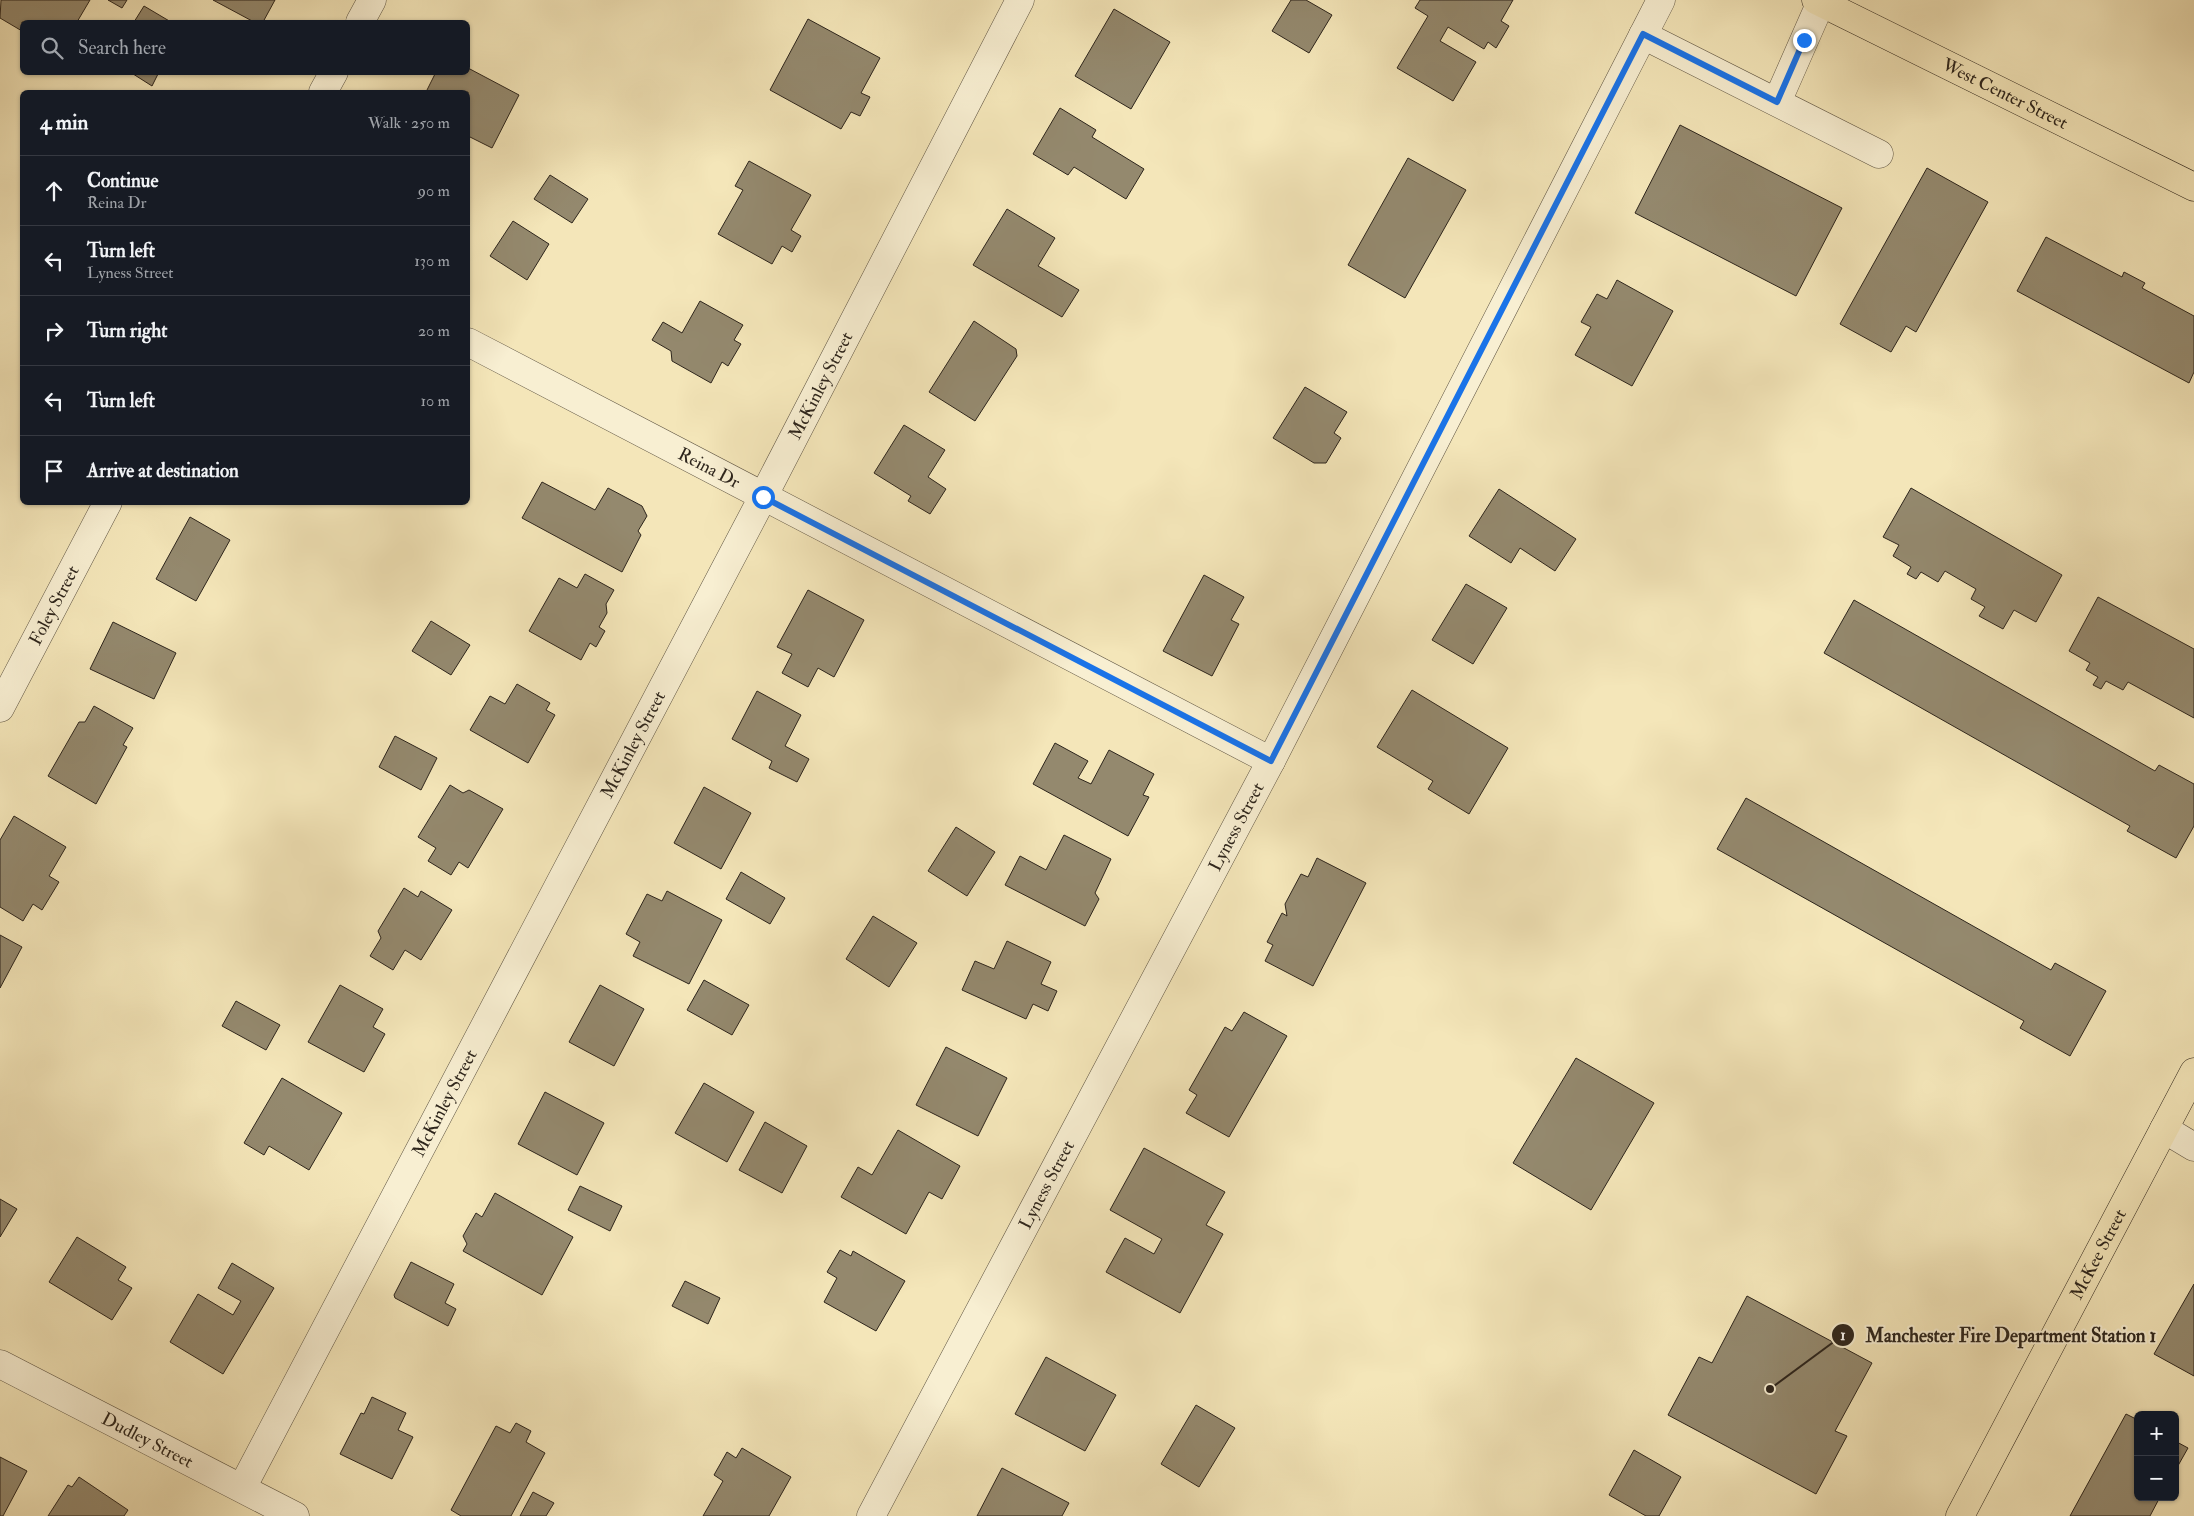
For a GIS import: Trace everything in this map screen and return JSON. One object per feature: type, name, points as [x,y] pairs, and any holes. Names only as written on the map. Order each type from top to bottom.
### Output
[{"type":"main road","name":"West Center Street","points":[[1818,1],[2194,187]]},
{"type":"main road","name":"McKee Street","points":[[1960,1516],[2194,1072]]},
{"type":"street","points":[[361,20],[372,0]]},
{"type":"street","name":"McKinley Street","points":[[242,1488],[763,497],[1020,0]]},
{"type":"street","name":"Lyness Street","points":[[871,1516],[1271,761],[1661,0]]},
{"type":"street","points":[[1777,102],[1818,1]]},
{"type":"street","points":[[1643,34],[1879,154]]},
{"type":"street","points":[[325,90],[332,75]]},
{"type":"street","name":"Reina Dr","points":[[470,343],[1271,761]]},
{"type":"street","name":"Foley Street","points":[[0,708],[106,505]]},
{"type":"street","points":[[2164,1129],[2194,1147]]},
{"type":"street","name":"Dudley Street","points":[[0,1364],[295,1516]]},
{"type":"building","points":[[1,0],[90,0],[78,20],[20,20],[20,30],[0,18]]},
{"type":"building","points":[[108,0],[127,0],[122,8]]},
{"type":"building","points":[[213,0],[275,0],[264,20],[250,20]]},
{"type":"building","points":[[1291,0],[1306,0],[1332,15],[1309,53],[1272,31]]},
{"type":"building","points":[[1420,0],[1513,0],[1501,21],[1509,26],[1496,48],[1488,42],[1484,49],[1448,27],[1440,41],[1476,62],[1453,101],[1397,68],[1428,16],[1415,8]]},
{"type":"building","points":[[144,6],[168,20],[135,20]]},
{"type":"building","points":[[1114,9],[1170,42],[1131,109],[1075,76]]},
{"type":"building","points":[[808,19],[880,58],[861,93],[870,97],[860,116],[851,112],[841,129],[770,90]]},
{"type":"building","points":[[470,69],[519,95],[492,148],[470,137],[470,90],[427,90],[434,75],[470,75]]},
{"type":"building","points":[[135,75],[158,75],[152,86]]},
{"type":"building","points":[[1060,108],[1096,130],[1092,137],[1144,169],[1126,199],[1074,167],[1068,175],[1033,154]]},
{"type":"building","points":[[1680,125],[1842,208],[1796,296],[1635,213]]},
{"type":"building","points":[[1408,158],[1466,190],[1405,298],[1348,265]]},
{"type":"building","points":[[749,161],[811,195],[791,230],[801,236],[792,252],[782,246],[772,264],[718,234],[743,190],[735,186]]},
{"type":"building","points":[[1927,168],[1988,202],[1916,332],[1906,326],[1891,352],[1840,324]]},
{"type":"building","points":[[550,175],[588,199],[572,223],[534,199]]},
{"type":"building","points":[[1007,209],[1055,238],[1038,266],[1079,290],[1062,317],[973,265]]},
{"type":"building","points":[[513,221],[549,244],[527,280],[490,256]]},
{"type":"building","points":[[2046,237],[2122,277],[2124,272],[2145,283],[2142,288],[2194,316],[2194,372],[2189,383],[2017,291]]},
{"type":"building","points":[[1617,280],[1673,311],[1632,386],[1575,355],[1591,327],[1581,322],[1597,294],[1607,299]]},
{"type":"building","points":[[700,301],[743,325],[734,340],[741,344],[728,366],[722,362],[711,383],[672,361],[671,351],[652,340],[663,322],[682,333]]},
{"type":"building","points":[[974,321],[1016,349],[1017,356],[975,421],[929,392]]},
{"type":"building","points":[[1305,387],[1347,412],[1334,433],[1341,438],[1326,463],[1314,463],[1273,438]]},
{"type":"building","points":[[904,425],[945,450],[928,477],[946,489],[930,514],[908,501],[911,496],[874,473]]},
{"type":"building","points":[[542,482],[595,510],[608,488],[642,506],[647,516],[638,531],[641,535],[622,572],[522,518]]},
{"type":"building","points":[[1911,488],[2062,575],[2036,622],[2014,610],[2003,629],[1979,616],[1985,607],[1971,599],[1976,589],[1945,571],[1938,582],[1921,572],[1916,579],[1907,574],[1911,567],[1893,556],[1899,545],[1883,537]]},
{"type":"building","points":[[1499,489],[1576,539],[1555,571],[1520,548],[1511,563],[1469,536]]},
{"type":"building","points":[[190,517],[230,540],[196,601],[156,579]]},
{"type":"building","points":[[585,574],[614,590],[606,604],[607,613],[599,627],[605,631],[596,647],[590,643],[581,660],[529,631],[559,578],[577,588]]},
{"type":"building","points":[[1204,575],[1244,597],[1231,620],[1239,624],[1212,676],[1163,651]]},
{"type":"building","points":[[1466,584],[1507,608],[1473,664],[1432,640]]},
{"type":"building","points":[[808,590],[864,620],[834,677],[818,668],[808,687],[782,673],[792,654],[777,647]]},
{"type":"building","points":[[2098,597],[2194,649],[2194,718],[2128,682],[2123,690],[2106,681],[2101,689],[2093,685],[2098,677],[2086,670],[2090,663],[2069,651]]},
{"type":"building","points":[[1854,600],[2155,771],[2159,765],[2194,784],[2194,826],[2176,858],[2127,831],[2130,826],[1824,653]]},
{"type":"building","points":[[431,621],[470,645],[451,675],[412,651]]},
{"type":"building","points":[[113,622],[176,653],[154,699],[90,669]]},
{"type":"building","points":[[517,684],[550,703],[546,710],[555,715],[528,763],[470,730],[490,696],[505,704]]},
{"type":"building","points":[[1412,690],[1508,748],[1469,814],[1428,789],[1433,781],[1377,747]]},
{"type":"building","points":[[757,691],[801,715],[785,746],[809,759],[797,782],[769,768],[772,761],[732,739]]},
{"type":"building","points":[[94,706],[133,728],[123,745],[127,747],[96,804],[48,776],[79,722],[85,722]]},
{"type":"building","points":[[395,736],[437,758],[421,790],[379,767]]},
{"type":"building","points":[[1055,743],[1088,761],[1078,778],[1091,784],[1109,750],[1154,774],[1143,795],[1149,797],[1128,836],[1033,784]]},
{"type":"building","points":[[450,785],[463,793],[469,790],[503,809],[468,868],[459,862],[451,875],[428,861],[436,848],[418,837]]},
{"type":"building","points":[[704,787],[751,813],[721,869],[674,843]]},
{"type":"building","points":[[1746,798],[2051,970],[2055,963],[2106,991],[2070,1056],[2020,1028],[2024,1021],[1717,849]]},
{"type":"building","points":[[14,816],[66,847],[49,876],[59,882],[42,910],[33,904],[23,921],[0,907],[0,840]]},
{"type":"building","points":[[956,827],[995,852],[967,896],[928,871]]},
{"type":"building","points":[[1064,835],[1111,859],[1095,893],[1099,899],[1085,926],[1005,885],[1020,856],[1046,870]]},
{"type":"building","points":[[1317,858],[1366,883],[1313,986],[1265,961],[1273,945],[1267,942],[1282,913],[1287,916],[1285,904],[1301,874],[1308,877]]},
{"type":"building","points":[[741,872],[785,898],[770,924],[726,899]]},
{"type":"building","points":[[404,888],[418,897],[421,891],[452,910],[421,960],[405,950],[393,970],[370,956],[381,938],[378,931]]},
{"type":"building","points":[[667,891],[722,920],[689,984],[633,956],[640,942],[626,934],[647,894],[662,901]]},
{"type":"building","points":[[873,916],[917,943],[889,987],[846,959]]},
{"type":"building","points":[[0,935],[22,947],[0,988]]},
{"type":"building","points":[[1007,941],[1051,962],[1041,984],[1057,991],[1048,1011],[1033,1004],[1026,1019],[962,990],[975,961],[994,969]]},
{"type":"building","points":[[704,980],[749,1005],[732,1035],[687,1010]]},
{"type":"building","points":[[340,985],[383,1009],[373,1027],[385,1034],[364,1072],[308,1042]]},
{"type":"building","points":[[600,985],[644,1009],[614,1066],[569,1042]]},
{"type":"building","points":[[236,1001],[280,1025],[266,1050],[222,1026]]},
{"type":"building","points":[[1244,1012],[1287,1036],[1229,1137],[1186,1113],[1197,1095],[1189,1090],[1225,1027],[1232,1031]]},
{"type":"building","points":[[946,1047],[1007,1078],[978,1136],[916,1105]]},
{"type":"building","points":[[1576,1058],[1654,1103],[1591,1210],[1513,1163]]},
{"type":"building","points":[[282,1078],[342,1113],[309,1170],[269,1146],[264,1155],[244,1143]]},
{"type":"building","points":[[704,1083],[754,1112],[727,1162],[675,1133]]},
{"type":"building","points":[[545,1092],[604,1123],[577,1175],[518,1144]]},
{"type":"building","points":[[765,1122],[807,1146],[782,1193],[739,1170]]},
{"type":"building","points":[[898,1130],[960,1166],[942,1199],[929,1192],[906,1234],[841,1197],[858,1167],[872,1175]]},
{"type":"building","points":[[1144,1148],[1225,1192],[1206,1225],[1223,1234],[1180,1313],[1106,1272],[1125,1238],[1154,1254],[1162,1239],[1110,1210]]},
{"type":"building","points":[[580,1186],[622,1206],[610,1231],[568,1210]]},
{"type":"building","points":[[495,1193],[573,1237],[542,1295],[463,1251],[467,1244],[463,1236],[476,1213],[482,1217]]},
{"type":"building","points":[[0,1199],[17,1209],[0,1237]]},
{"type":"building","points":[[77,1237],[126,1267],[118,1280],[132,1288],[112,1320],[49,1282]]},
{"type":"building","points":[[840,1250],[851,1256],[853,1251],[905,1281],[876,1331],[824,1302],[837,1278],[827,1272]]},
{"type":"building","points":[[411,1262],[454,1284],[445,1303],[456,1309],[448,1326],[395,1298],[394,1295]]},
{"type":"building","points":[[232,1263],[274,1288],[223,1374],[170,1342],[198,1294],[233,1315],[241,1301],[218,1288]]},
{"type":"building","points":[[685,1281],[720,1298],[708,1324],[672,1306]]},
{"type":"building","points":[[2194,1284],[2194,1376],[2154,1354]]},
{"type":"building","points":[[1747,1296],[1872,1363],[1835,1431],[1847,1436],[1816,1494],[1668,1415],[1699,1357],[1712,1363]]},
{"type":"building","points":[[1046,1357],[1116,1395],[1085,1451],[1015,1414]]},
{"type":"building","points":[[372,1397],[406,1413],[398,1430],[413,1437],[392,1479],[340,1454],[361,1413],[364,1414]]},
{"type":"building","points":[[1196,1405],[1235,1428],[1199,1487],[1161,1464]]},
{"type":"building","points":[[2126,1414],[2134,1418],[2134,1501],[2158,1501],[2150,1516],[2070,1516]]},
{"type":"building","points":[[516,1423],[531,1431],[526,1442],[545,1453],[511,1516],[461,1516],[451,1510],[496,1426],[510,1433]]},
{"type":"building","points":[[2179,1443],[2188,1448],[2179,1464]]},
{"type":"building","points":[[742,1448],[791,1477],[769,1516],[703,1516],[723,1481],[714,1475],[727,1452],[736,1458]]},
{"type":"building","points":[[1634,1450],[1681,1477],[1659,1516],[1646,1516],[1609,1495]]},
{"type":"building","points":[[0,1457],[27,1471],[3,1516],[0,1516]]},
{"type":"building","points":[[1002,1468],[1069,1503],[1062,1516],[977,1516]]},
{"type":"building","points":[[79,1477],[128,1510],[124,1516],[48,1516],[68,1485],[72,1487]]},
{"type":"building","points":[[533,1492],[554,1503],[546,1516],[520,1516]]},
{"type":"place","name":"Manchester Fire Department Station 1","points":[[1770,1389]]},
{"type":"route","points":[[763,497],[1271,761],[1643,34],[1777,102],[1804,40]]}]
